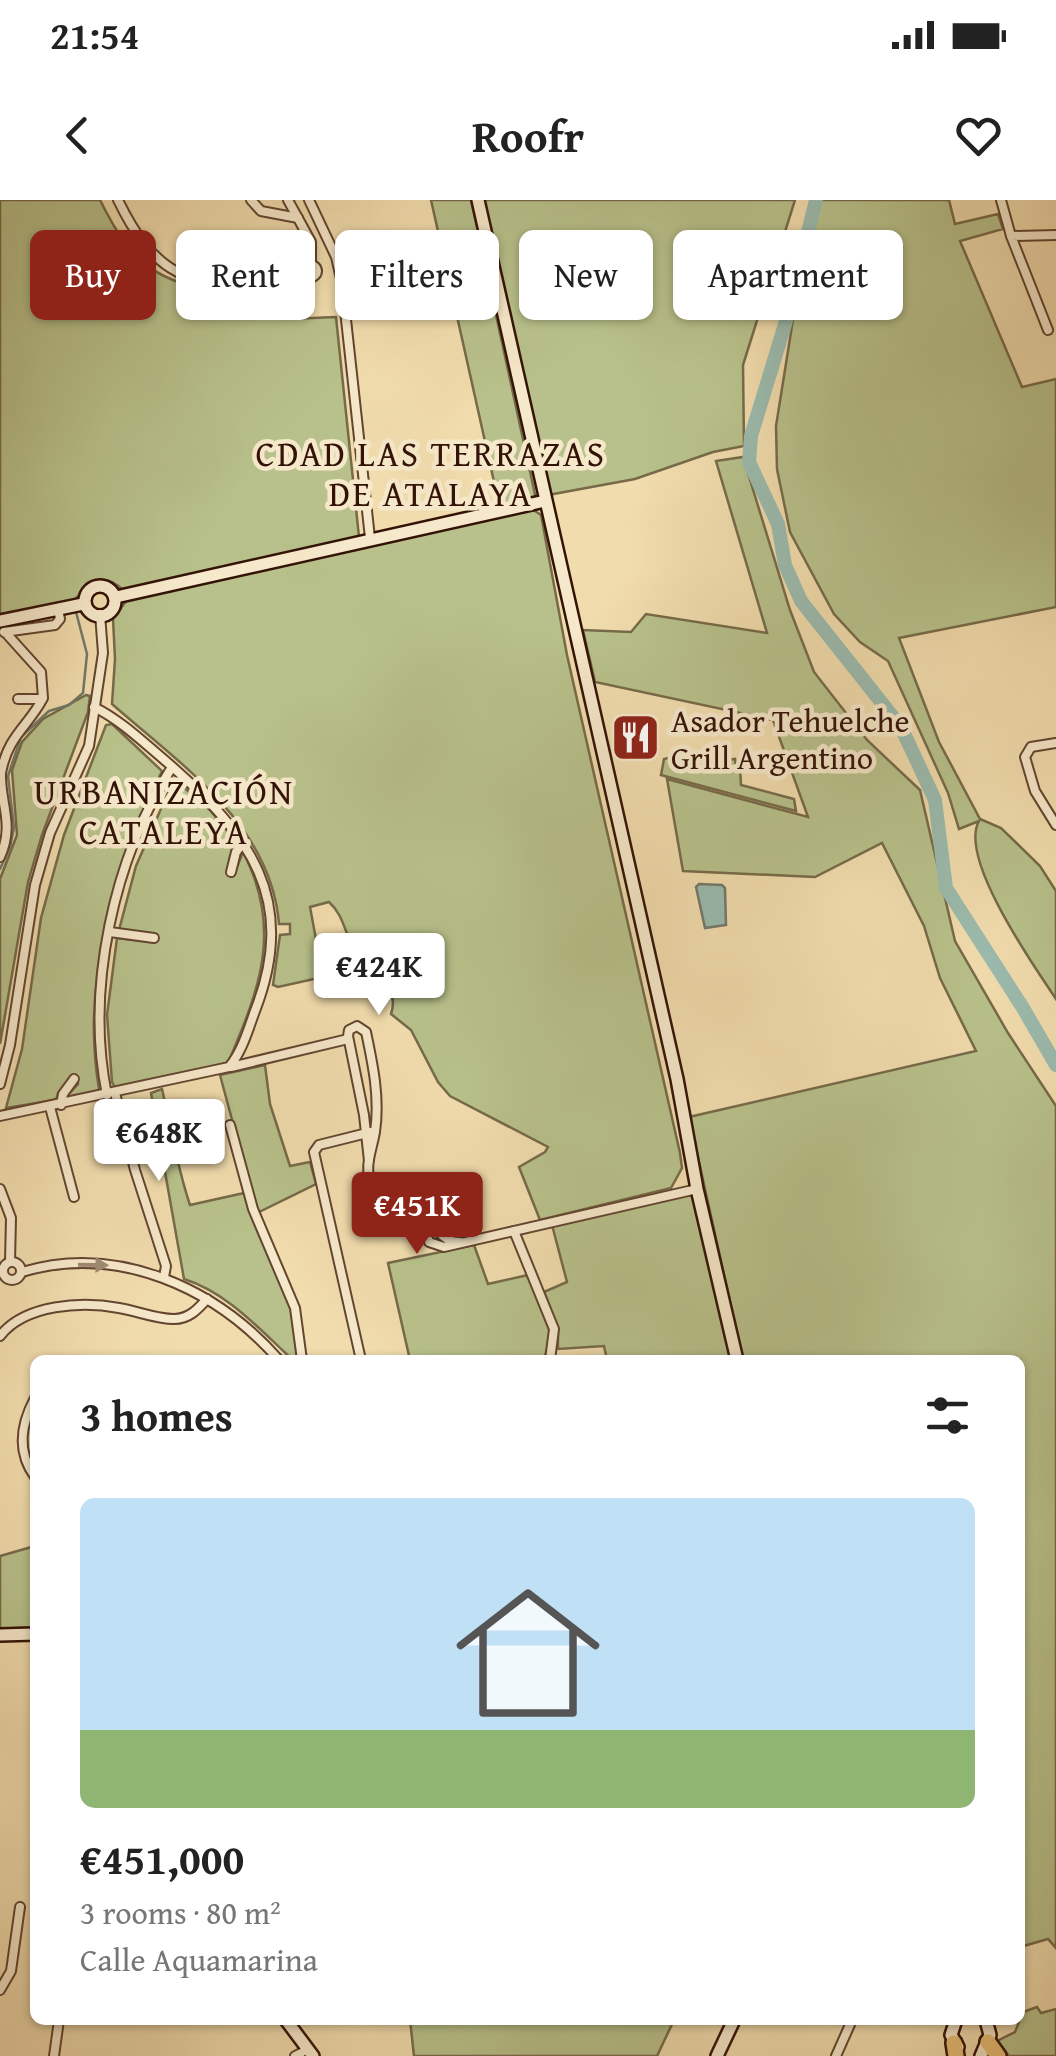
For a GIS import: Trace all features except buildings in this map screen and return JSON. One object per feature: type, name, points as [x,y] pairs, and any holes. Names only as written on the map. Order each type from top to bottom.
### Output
[{"type":"main road","points":[[478,200],[737,1355]]},
{"type":"main road","points":[[116,596],[545,502]]},
{"type":"main road","points":[[92,588],[107,588],[116,596],[110,611],[100,614],[91,614],[84,604],[86,592],[92,588]]},
{"type":"main road","points":[[2,628],[84,604]]},
{"type":"main road","points":[[0,1635],[30,1634]]},
{"type":"main road","points":[[280,2025],[303,2055]]},
{"type":"main road","points":[[288,2025],[303,2055]]},
{"type":"main road","points":[[717,2056],[732,2025]]},
{"type":"main road","points":[[954,2039],[972,2052],[988,2050],[988,2025]]},
{"type":"street","points":[[118,200],[162,264],[176,272]]},
{"type":"street","points":[[251,200],[261,211],[298,218]]},
{"type":"street","points":[[288,200],[304,230]]},
{"type":"street","points":[[309,200],[335,256]]},
{"type":"street","points":[[1001,200],[1048,330]]},
{"type":"street","points":[[1011,236],[1056,235]]},
{"type":"street","points":[[345,320],[370,538]]},
{"type":"street","points":[[0,1084],[10,1045],[35,885],[50,833],[88,746],[102,653],[100,614]]},
{"type":"street","points":[[0,858],[7,836],[0,777],[4,760],[11,741],[42,699],[41,672],[2,628]]},
{"type":"street","points":[[18,699],[42,699]]},
{"type":"street","points":[[94,707],[114,717],[172,767],[231,824],[254,859],[268,899],[270,948],[258,1002],[229,1067]]},
{"type":"street","points":[[1056,742],[1025,752],[1036,791],[1056,824]]},
{"type":"street","points":[[164,1276],[166,1266],[111,1094],[100,1008],[120,887],[140,830],[172,767]]},
{"type":"street","points":[[231,872],[236,852],[244,842]]},
{"type":"street","points":[[110,932],[154,938]]},
{"type":"street","points":[[371,1132],[348,1039],[354,1026],[366,1032],[376,1084],[369,1160],[374,1186],[418,1206],[438,1234],[452,1242],[514,1232],[697,1189]]},
{"type":"street","points":[[0,1116],[348,1039]]},
{"type":"street","points":[[61,1105],[63,1094],[74,1079]]},
{"type":"street","points":[[50,1107],[74,1197]]},
{"type":"street","points":[[230,1124],[249,1196],[295,1308],[301,1355]]},
{"type":"street","points":[[360,1355],[314,1157],[315,1147],[371,1132]]},
{"type":"street","points":[[0,1189],[11,1218],[10,1262],[4,1268],[3,1279],[14,1280],[22,1272],[92,1264],[164,1276],[243,1323],[275,1355]]},
{"type":"street","points":[[514,1232],[554,1329],[551,1355]]},
{"type":"street","points":[[10,1262],[18,1264],[22,1272]]},
{"type":"street","points":[[0,1336],[26,1316],[52,1310],[100,1305],[174,1319],[188,1316],[207,1299]]},
{"type":"street","points":[[30,1412],[22,1434],[24,1458],[30,1468]]},
{"type":"street","points":[[0,1990],[11,1971],[20,1906]]},
{"type":"street","points":[[54,2056],[57,2025]]},
{"type":"street","points":[[836,2056],[850,2025]]},
{"type":"green space","points":[[0,200],[100,200],[117,230],[30,230],[30,320],[156,320],[156,272],[176,281],[176,320],[335,317],[359,537],[123,590],[115,583],[100,580],[71,603],[0,619]]},
{"type":"green space","points":[[431,200],[471,200],[478,230],[438,230]]},
{"type":"green space","points":[[483,200],[795,200],[786,230],[673,230],[673,320],[757,320],[743,365],[744,446],[713,452],[635,479],[548,495],[499,273],[499,230],[490,230]]},
{"type":"green space","points":[[819,200],[949,200],[955,224],[998,214],[1003,229],[960,241],[1022,387],[1056,379],[1056,607],[899,638],[939,742],[980,819],[1001,828],[1040,866],[1056,891],[1056,999],[1016,938],[988,885],[975,838],[979,821],[959,829],[948,793],[888,661],[860,642],[834,614],[790,532],[777,469],[776,426],[793,320],[903,320],[903,230],[812,230]]},
{"type":"green space","points":[[458,320],[497,320],[536,499],[501,508]]},
{"type":"green space","points":[[743,457],[790,610],[814,672],[867,740],[920,790],[955,941],[1056,1106],[1056,1948],[1048,1939],[1025,1946],[1025,1355],[742,1355],[689,1117],[976,1051],[940,978],[924,926],[882,843],[815,877],[683,871],[667,779],[808,817],[773,720],[595,682],[583,630],[631,632],[646,614],[767,633],[716,461]]},
{"type":"green space","points":[[532,509],[541,515],[567,655],[682,1168],[671,1188],[540,1220],[519,1167],[548,1147],[450,1096],[438,1082],[411,1030],[391,1014],[392,993],[382,974],[374,962],[364,963],[357,955],[329,902],[310,907],[323,977],[273,985],[280,935],[290,934],[290,924],[279,924],[272,888],[259,856],[218,799],[112,704],[113,619],[129,597]]},
{"type":"green space","points":[[90,696],[88,712],[28,882],[0,1044],[0,879],[17,835],[12,770],[22,742],[43,719]]},
{"type":"green space","points":[[112,724],[162,771],[117,886],[98,966],[94,1047],[99,1089],[97,1093],[65,1098],[78,1084],[77,1078],[58,1093],[56,1100],[6,1108],[22,1049],[41,918],[64,835],[106,725]]},
{"type":"green space","points":[[685,754],[717,761],[735,759],[736,767],[740,767],[741,785],[794,799],[796,811],[661,775],[664,759]]},
{"type":"green space","points":[[174,779],[210,810],[238,844],[227,873],[235,872],[243,852],[262,907],[262,958],[249,1009],[228,1063],[116,1089],[112,1082],[107,1015],[117,938],[150,942],[156,935],[119,930],[136,866]]},
{"type":"green space","points":[[265,1065],[270,1104],[290,1166],[310,1162],[316,1184],[257,1213],[220,1075]]},
{"type":"green space","points":[[162,1089],[190,1205],[244,1193],[290,1304],[297,1355],[288,1355],[215,1293],[184,1279],[151,1093]]},
{"type":"green space","points":[[689,1194],[695,1198],[731,1355],[606,1355],[604,1346],[558,1349],[558,1331],[544,1292],[567,1282],[552,1225]]},
{"type":"green space","points":[[474,1245],[488,1284],[528,1275],[551,1334],[545,1355],[409,1355],[388,1263]]},
{"type":"green space","points":[[30,1547],[30,1627],[0,1629],[0,1556]]},
{"type":"green space","points":[[1037,2007],[1041,2013],[1056,2009],[1056,2056],[1009,2056],[997,2041],[1015,2032],[1018,2025],[1025,2025],[1025,2011]]},
{"type":"green space","points":[[411,2025],[672,2025],[657,2056],[414,2056]]},
{"type":"shaded area","points":[[699,884],[725,888],[726,925],[705,928],[696,887]]},
{"type":"waterway","points":[[816,200],[786,321],[751,436],[749,462],[778,524],[785,565],[801,601],[901,727],[935,800],[946,888],[1056,1065]]},
{"type":"waterway","points":[[0,869],[14,828],[8,776],[21,737],[49,711],[69,705],[83,693],[87,654],[76,612]]},
{"type":"place","name":"Asador Tehuelche Grill Argentino","points":[[636,738]]},
{"type":"district","name":"CDAD LAS TERRAZAS DE ATALAYA","points":[[431,473]]},
{"type":"district","name":"URBANIZACIÓN CATALEYA","points":[[164,811]]}]
